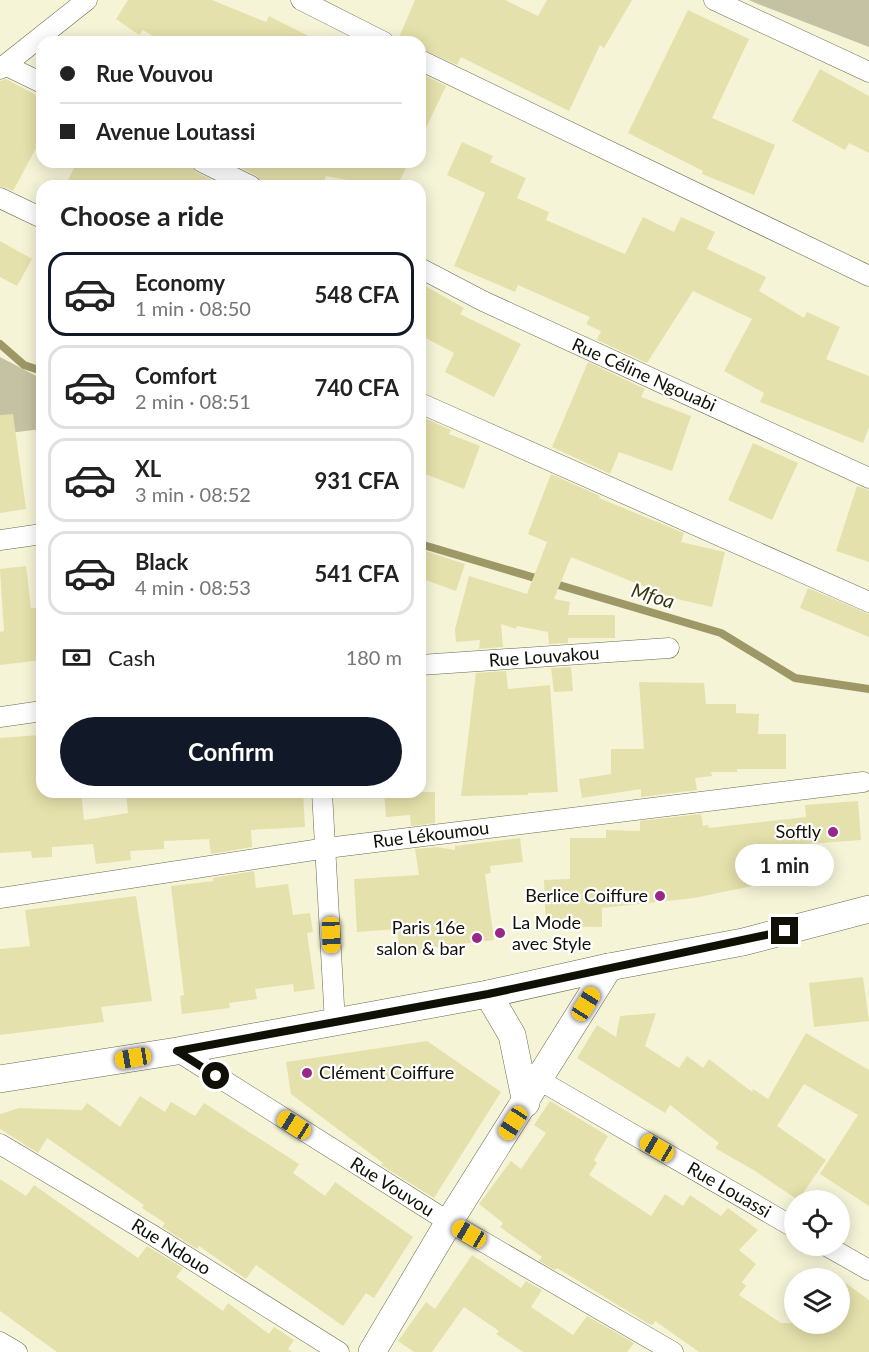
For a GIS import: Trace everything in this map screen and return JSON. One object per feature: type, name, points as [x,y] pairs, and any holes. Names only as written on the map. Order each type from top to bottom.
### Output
[{"type":"main road","points":[[0,1079],[177,1051],[488,994],[609,967],[743,942],[869,909]]},
{"type":"main road","points":[[372,1352],[529,1084],[609,967]]},
{"type":"main road","points":[[488,994],[512,1035],[529,1084]]},
{"type":"street","points":[[43,36],[87,0]]},
{"type":"street","points":[[301,0],[372,36]]},
{"type":"street","points":[[714,0],[869,72]]},
{"type":"street","points":[[36,41],[3,68],[36,81]]},
{"type":"street","points":[[426,63],[869,276]]},
{"type":"street","points":[[214,168],[239,180]]},
{"type":"street","points":[[0,198],[36,215]]},
{"type":"street","name":"Rue Céline Ngouabi","points":[[426,271],[483,301],[869,478]]},
{"type":"street","points":[[426,406],[869,602]]},
{"type":"street","points":[[0,540],[36,535]]},
{"type":"street","name":"Rue Louvakou","points":[[426,665],[669,648]]},
{"type":"street","points":[[0,717],[36,712]]},
{"type":"street","name":"Rue Lékoumou","points":[[0,898],[327,848],[863,782]]},
{"type":"street","points":[[323,798],[335,1023]]},
{"type":"street","name":"Rue Vouvou","points":[[177,1051],[449,1222],[673,1352]]},
{"type":"street","name":"Rue Louassi","points":[[529,1084],[784,1222]]},
{"type":"street","name":"Rue Ndouo","points":[[0,1144],[154,1236],[339,1352]]},
{"type":"street","points":[[844,1256],[869,1270]]},
{"type":"street","points":[[0,1342],[18,1352]]},
{"type":"shaded area","points":[[749,0],[869,0],[869,47],[758,4]]},
{"type":"shaded area","points":[[0,357],[36,376],[36,430],[0,434]]},
{"type":"building","points":[[128,0],[212,0],[266,22],[269,16],[308,36],[153,36],[143,30],[139,35],[116,19]]},
{"type":"building","points":[[415,0],[505,0],[538,16],[547,0],[632,0],[604,48],[600,45],[569,111],[461,57],[457,65],[426,51],[426,36],[400,36]]},
{"type":"building","points":[[688,10],[749,39],[712,118],[775,145],[754,195],[702,174],[703,171],[628,133]]},
{"type":"building","points":[[820,69],[869,96],[869,153],[849,143],[845,150],[792,121]]},
{"type":"building","points":[[426,76],[446,86],[426,128]]},
{"type":"building","points":[[6,79],[36,95],[36,148],[13,191],[0,186],[0,81]]},
{"type":"building","points":[[462,142],[493,156],[490,162],[526,178],[517,198],[549,212],[546,220],[625,254],[643,217],[674,232],[681,217],[715,232],[707,249],[766,277],[759,291],[804,318],[807,312],[840,327],[826,359],[869,376],[869,427],[863,443],[760,402],[764,393],[724,371],[752,319],[693,291],[647,363],[597,340],[601,331],[586,324],[590,317],[518,285],[515,292],[454,266],[485,193],[447,175]]},
{"type":"building","points":[[74,168],[194,168],[196,172],[212,180],[68,180]]},
{"type":"building","points":[[241,168],[406,168],[400,180],[348,180],[326,176],[324,180],[259,180],[257,176]]},
{"type":"building","points":[[0,241],[32,259],[17,286],[0,277]]},
{"type":"building","points":[[426,286],[464,308],[460,314],[521,344],[494,397],[445,372],[454,353],[426,338]]},
{"type":"building","points":[[588,362],[645,389],[641,397],[691,416],[672,471],[619,452],[610,474],[552,447]]},
{"type":"building","points":[[13,414],[26,509],[0,513],[0,415]]},
{"type":"building","points":[[426,419],[451,430],[449,434],[480,446],[464,489],[426,474]]},
{"type":"building","points":[[753,443],[798,463],[772,520],[728,500]]},
{"type":"building","points":[[551,474],[600,496],[599,498],[684,533],[681,542],[725,552],[712,607],[673,598],[571,557],[554,599],[570,602],[568,615],[615,615],[615,638],[568,638],[568,643],[549,644],[548,632],[517,626],[516,629],[501,624],[503,647],[479,649],[480,640],[456,642],[455,629],[469,576],[527,594],[547,542],[528,534]]},
{"type":"building","points":[[857,486],[869,490],[869,562],[836,551]]},
{"type":"building","points":[[426,551],[465,564],[456,591],[426,580]]},
{"type":"building","points":[[26,566],[31,608],[36,608],[36,661],[0,665],[0,632],[4,631],[0,569]]},
{"type":"building","points":[[808,588],[869,614],[869,637],[800,608]]},
{"type":"building","points":[[571,667],[573,691],[554,692],[551,668]]},
{"type":"building","points":[[506,671],[508,689],[550,685],[558,792],[461,796],[476,673]]},
{"type":"building","points":[[639,682],[704,683],[706,704],[736,704],[736,713],[759,714],[758,734],[786,734],[786,769],[737,769],[737,772],[711,772],[712,776],[695,778],[697,790],[641,797],[641,789],[582,798],[579,779],[611,774],[611,749],[644,749]]},
{"type":"building","points":[[36,735],[36,798],[82,798],[84,820],[128,813],[127,798],[303,798],[305,827],[251,830],[252,847],[211,854],[209,839],[164,841],[164,849],[130,851],[131,860],[96,864],[93,844],[52,847],[52,857],[32,858],[31,851],[0,853],[0,738]]},
{"type":"building","points":[[426,792],[435,792],[435,823],[411,826],[410,815],[386,817],[384,798],[426,798]]},
{"type":"building","points":[[858,801],[861,840],[795,845],[801,876],[694,898],[602,908],[602,927],[546,926],[544,880],[570,879],[570,838],[606,838],[606,830],[640,831],[640,821],[701,814],[703,826],[708,825],[709,828],[806,817],[805,805]]},
{"type":"building","points":[[520,838],[523,862],[490,866],[491,873],[485,874],[494,940],[422,949],[423,953],[400,955],[397,929],[357,932],[354,879],[419,875],[415,849],[436,847],[455,850],[455,846]]},
{"type":"building","points":[[254,871],[256,888],[288,884],[293,915],[310,913],[313,932],[307,933],[315,989],[294,992],[293,984],[255,989],[257,999],[229,1003],[230,1008],[182,1014],[180,996],[184,995],[171,886],[213,881],[213,878]]},
{"type":"building","points":[[136,896],[152,1001],[101,1007],[104,1022],[0,1035],[0,949],[30,946],[25,910]]},
{"type":"building","points":[[863,977],[869,1021],[814,1027],[809,983]]},
{"type":"building","points":[[656,1013],[645,1046],[679,1068],[687,1056],[703,1068],[709,1059],[752,1092],[753,1089],[768,1099],[806,1033],[869,1070],[869,1206],[850,1194],[850,1190],[844,1190],[820,1174],[858,1115],[804,1084],[777,1126],[826,1160],[805,1190],[784,1191],[715,1148],[719,1143],[670,1105],[665,1113],[577,1058],[597,1025],[616,1037],[620,1016]]},
{"type":"building","points":[[427,1041],[501,1092],[434,1198],[381,1165],[383,1163],[291,1094],[286,1062]]},
{"type":"building","points":[[140,1096],[165,1112],[171,1102],[195,1116],[204,1103],[299,1164],[293,1173],[325,1196],[335,1182],[413,1237],[374,1298],[366,1293],[343,1326],[256,1265],[246,1279],[199,1246],[197,1249],[162,1227],[165,1223],[142,1208],[144,1205],[47,1138],[38,1153],[0,1129],[0,1114],[19,1108],[82,1110],[87,1103],[120,1127]]},
{"type":"building","points":[[550,1101],[608,1136],[594,1160],[597,1163],[589,1175],[651,1216],[665,1194],[683,1206],[690,1195],[721,1216],[728,1208],[758,1230],[739,1250],[756,1264],[742,1282],[746,1286],[739,1295],[784,1323],[784,1334],[850,1334],[850,1286],[869,1300],[869,1352],[699,1352],[655,1321],[653,1325],[649,1324],[557,1268],[555,1270],[539,1261],[542,1257],[500,1227],[503,1223],[479,1204],[511,1161],[521,1169],[546,1133],[534,1125]]},
{"type":"building","points":[[0,1179],[26,1196],[34,1185],[138,1258],[147,1246],[183,1268],[176,1277],[223,1311],[228,1303],[269,1334],[274,1327],[294,1340],[288,1349],[292,1352],[57,1352],[0,1311]]},
{"type":"building","points":[[472,1255],[521,1288],[526,1281],[542,1290],[531,1307],[573,1335],[587,1316],[634,1343],[627,1352],[523,1352],[496,1334],[499,1331],[464,1307],[432,1352],[414,1352],[398,1341],[426,1302],[435,1309]]},
{"type":"waterway","name":"Mfoa","points":[[0,344],[24,365],[36,369]]},
{"type":"waterway","name":"Mfoa","points":[[426,546],[721,633],[795,678],[869,689]]},
{"type":"place","name":"Softly","points":[[833,832]]},
{"type":"place","name":"Berlice Coiffure","points":[[660,896]]},
{"type":"place","name":"La Mode avec Style","points":[[500,933]]},
{"type":"place","name":"Paris 16e salon & bar","points":[[477,938]]},
{"type":"place","name":"Clément Coiffure","points":[[307,1073]]},
{"type":"route","points":[[216,1076],[177,1051],[488,994],[609,967],[743,942],[785,931]]}]
